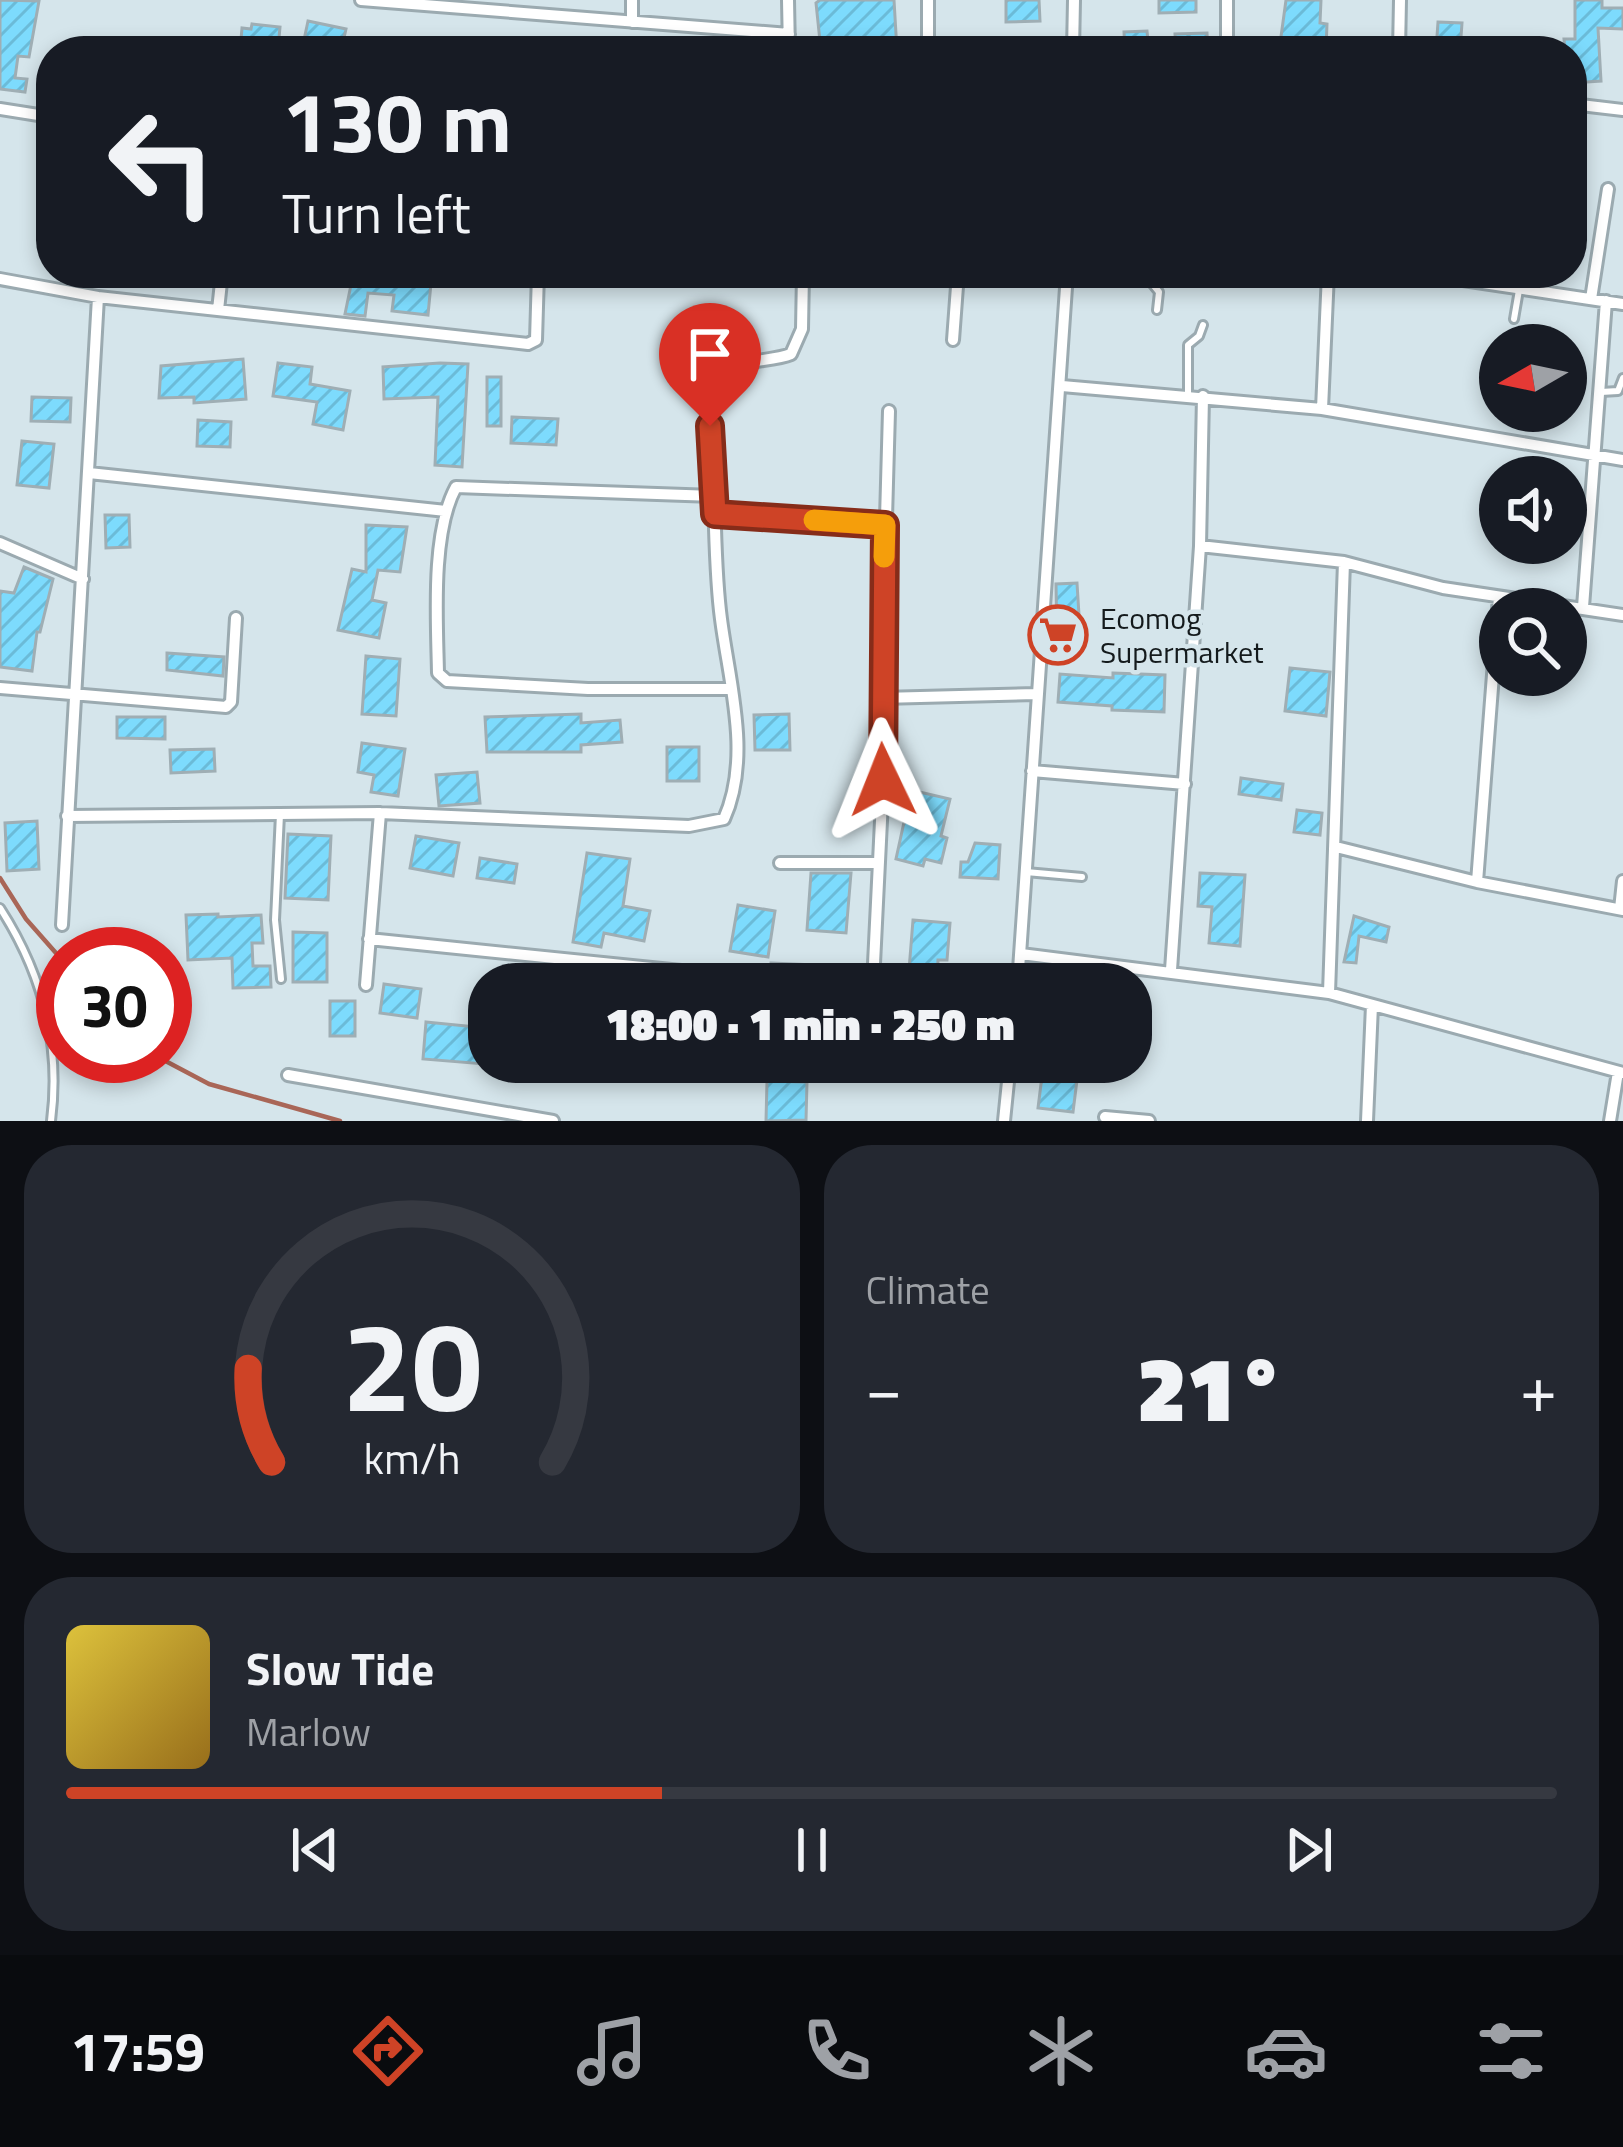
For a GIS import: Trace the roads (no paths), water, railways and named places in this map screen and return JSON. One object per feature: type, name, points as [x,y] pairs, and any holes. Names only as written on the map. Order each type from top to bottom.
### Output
[{"type":"street","points":[[361,0],[789,34],[788,0]]},
{"type":"street","points":[[632,0],[632,22]]},
{"type":"street","points":[[928,0],[928,36]]},
{"type":"street","points":[[1072,36],[1073,0]]},
{"type":"street","points":[[1227,0],[1227,36]]},
{"type":"street","points":[[1399,36],[1400,0]]},
{"type":"street","points":[[1587,106],[1623,110]]},
{"type":"street","points":[[0,109],[36,115]]},
{"type":"street","points":[[1591,299],[1608,189]]},
{"type":"street","points":[[0,280],[36,286]]},
{"type":"street","points":[[46,288],[532,344],[538,288]]},
{"type":"street","points":[[218,310],[220,288]]},
{"type":"street","points":[[67,816],[380,813],[688,826],[724,819],[732,791],[736,720],[721,618],[711,387],[728,369],[791,354],[802,329],[803,288]]},
{"type":"street","points":[[953,340],[957,288]]},
{"type":"street","points":[[1021,963],[1066,288]]},
{"type":"street","points":[[1322,410],[1327,288]]},
{"type":"street","points":[[1507,288],[1623,304]]},
{"type":"street","points":[[62,925],[98,297]]},
{"type":"street","points":[[1584,588],[1606,301]]},
{"type":"street","points":[[1062,386],[1322,410],[1623,460]]},
{"type":"street","points":[[1171,970],[1200,546],[1203,396]]},
{"type":"street","points":[[874,963],[883,780],[889,411]]},
{"type":"street","points":[[88,473],[446,511]]},
{"type":"street","points":[[714,496],[462,486],[452,493],[446,511],[437,613],[440,678],[588,688],[732,689]]},
{"type":"street","points":[[715,514],[885,525]]},
{"type":"street","points":[[0,543],[83,579]]},
{"type":"street","points":[[1200,546],[1345,562],[1479,593]]},
{"type":"street","points":[[1329,993],[1345,562]]},
{"type":"street","points":[[1587,609],[1623,615]]},
{"type":"street","points":[[0,688],[230,706],[236,618]]},
{"type":"street","points":[[881,698],[1036,694]]},
{"type":"street","points":[[1477,882],[1491,696]]},
{"type":"street","points":[[1032,771],[1185,784]]},
{"type":"street","points":[[366,985],[380,813]]},
{"type":"street","points":[[1336,847],[1477,882],[1622,909],[1623,881]]},
{"type":"street","points":[[780,863],[877,863]]},
{"type":"street","points":[[369,939],[610,963]]},
{"type":"street","points":[[1022,954],[1329,993],[1621,1072],[1610,1121]]},
{"type":"street","points":[[1366,1121],[1372,1005]]},
{"type":"street","points":[[288,1075],[553,1121]]},
{"type":"street","points":[[1004,1121],[1008,1083]]},
{"type":"street","points":[[1105,1117],[1149,1121]]},
{"type":"lane","points":[[1157,288],[1157,310]]},
{"type":"lane","points":[[1514,320],[1519,290]]},
{"type":"lane","points":[[1188,395],[1188,345],[1203,326]]},
{"type":"lane","points":[[1598,392],[1618,391],[1623,378]]},
{"type":"lane","points":[[280,814],[275,920],[281,979]]},
{"type":"lane","points":[[1026,872],[1082,877]]},
{"type":"lane","points":[[0,908],[22,941],[43,994],[53,1066],[51,1121]]},
{"type":"waterway","points":[[0,878],[36,930]]},
{"type":"waterway","points":[[192,1075],[340,1121]]},
{"type":"place","name":"Ecomog Supermarket","points":[[1058,635]]}]
